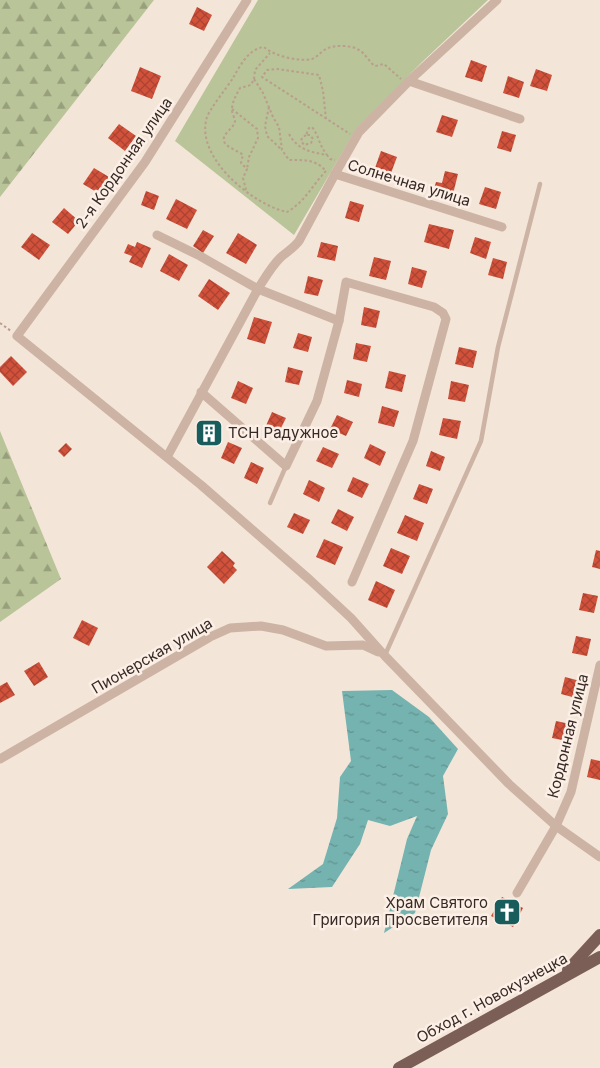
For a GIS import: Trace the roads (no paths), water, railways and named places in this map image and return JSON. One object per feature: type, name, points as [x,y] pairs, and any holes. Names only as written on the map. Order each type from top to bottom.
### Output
[{"type":"main road","points":[[559,980],[600,935]]},
{"type":"main road","name":"Обход г. Новокузнецка","points":[[399,1068],[600,957]]},
{"type":"street","name":"2-я Кордонная улица","points":[[167,457],[17,336],[145,162],[247,0]]},
{"type":"street","name":"Солнечная улица","points":[[497,0],[407,84],[359,132],[335,174],[502,227]]},
{"type":"street","points":[[407,84],[520,119]]},
{"type":"street","points":[[335,174],[294,248],[282,255],[258,289],[167,457],[310,580],[351,618],[385,656],[509,784],[556,826],[600,858]]},
{"type":"street","points":[[157,235],[200,256],[258,289],[339,321]]},
{"type":"street","points":[[201,392],[286,466],[317,401],[339,321],[346,282],[434,306],[443,313],[446,319],[413,441],[352,582]]},
{"type":"street","name":"Пионерская улица","points":[[0,759],[210,637],[230,628],[268,627],[283,630],[326,646],[363,644],[385,656]]},
{"type":"street","name":"Кордонная улица","points":[[517,893],[556,826],[571,792],[600,665]]},
{"type":"lane","points":[[385,656],[481,441],[498,347],[540,184]]},
{"type":"lane","points":[[270,503],[286,466]]},
{"type":"water","points":[[392,690],[429,717],[458,749],[443,776],[448,814],[431,850],[415,913],[384,933],[407,839],[417,816],[390,826],[368,820],[360,844],[332,887],[288,889],[323,864],[337,818],[340,777],[351,761],[342,691]]},
{"type":"place","name":"ТСН Радужное","points":[[209,433]]},
{"type":"place","name":"Храм Святого Григория Просветителя","points":[[507,912]]}]
